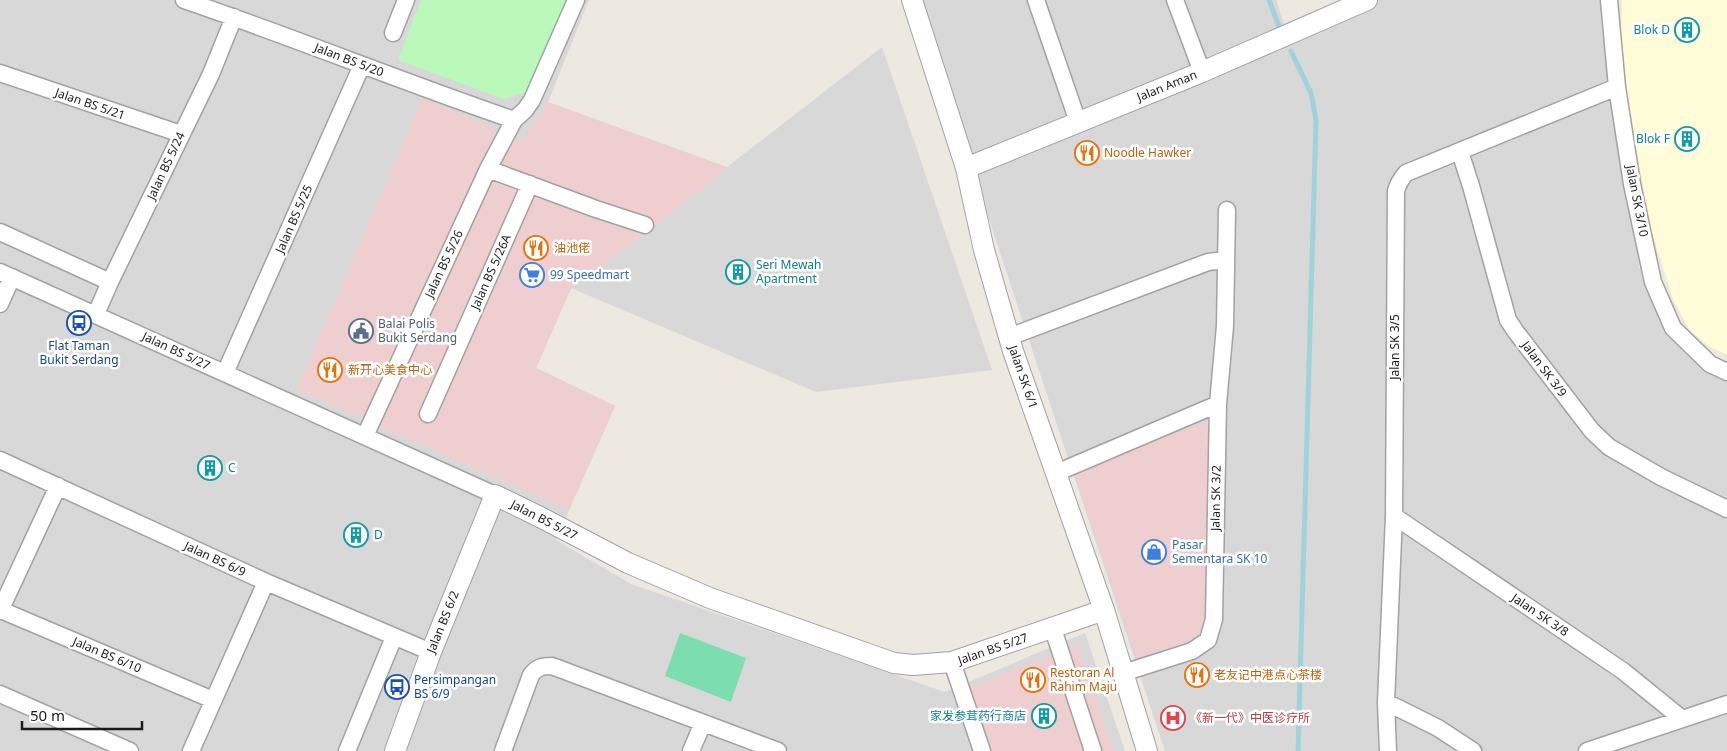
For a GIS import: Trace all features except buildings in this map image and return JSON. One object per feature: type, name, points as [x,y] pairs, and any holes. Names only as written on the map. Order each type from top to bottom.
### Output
[{"type":"street","name":"Jalan BS 5/20","points":[[184,0],[362,64],[427,90],[514,120]]},
{"type":"street","points":[[393,33],[406,0]]},
{"type":"street","name":"Jalan BS 5/26","points":[[365,436],[488,169],[514,120],[532,100],[576,0]]},
{"type":"street","name":"Jalan SK 6/1","points":[[912,0],[966,168],[984,250],[1009,337],[1104,610],[1146,751]]},
{"type":"street","points":[[1036,0],[1078,122]]},
{"type":"street","points":[[1175,0],[1202,72]]},
{"type":"street","name":"Jalan Aman","points":[[966,168],[1202,72],[1367,0]]},
{"type":"street","name":"Jalan SK 3/10","points":[[1609,0],[1617,87],[1632,184],[1653,282],[1673,328],[1710,364],[1727,372]]},
{"type":"street","name":"Jalan BS 5/24","points":[[96,314],[211,74],[234,17]]},
{"type":"street","name":"Jalan BS 5/25","points":[[225,373],[362,64]]},
{"type":"street","name":"Jalan BS 5/21","points":[[0,73],[181,134]]},
{"type":"street","name":"Jalan SK 3/5","points":[[1388,751],[1386,702],[1394,516],[1396,191],[1400,179],[1406,173],[1617,87]]},
{"type":"street","name":"Jalan SK 3/9","points":[[1460,152],[1508,320],[1516,332],[1592,431],[1609,447],[1660,477],[1727,509]]},
{"type":"street","points":[[488,169],[645,225]]},
{"type":"street","name":"Jalan BS 5/26A","points":[[428,414],[530,184]]},
{"type":"street","name":"Jalan SK 3/2","points":[[1123,673],[1192,652],[1208,640],[1214,619],[1218,404],[1225,326],[1227,210]]},
{"type":"street","points":[[0,232],[110,282]]},
{"type":"street","points":[[1009,337],[1208,262],[1226,262]]},
{"type":"street","points":[[0,304],[6,274]]},
{"type":"street","name":"Jalan BS 5/27","points":[[6,274],[494,495],[628,563],[710,598],[894,663],[913,665],[952,662],[1104,610]]},
{"type":"street","points":[[1056,473],[1218,404]]},
{"type":"street","name":"Jalan BS 6/9","points":[[0,460],[266,582],[431,652]]},
{"type":"street","points":[[0,611],[58,486]]},
{"type":"street","name":"Jalan BS 6/2","points":[[395,751],[431,652],[494,495]]},
{"type":"street","name":"Jalan SK 3/8","points":[[1394,516],[1623,671],[1681,718]]},
{"type":"street","points":[[191,751],[266,582]]},
{"type":"street","name":"Jalan BS 6/10","points":[[0,611],[213,700]]},
{"type":"street","points":[[1052,629],[1093,751]]},
{"type":"street","points":[[347,751],[394,637]]},
{"type":"street","points":[[952,662],[982,751]]},
{"type":"street","points":[[502,751],[531,675],[535,669],[543,666],[552,666],[778,751]]},
{"type":"street","points":[[0,694],[130,751]]},
{"type":"street","points":[[1386,702],[1438,728],[1473,751]]},
{"type":"street","points":[[1588,751],[1727,704]]},
{"type":"street","points":[[691,751],[703,723]]},
{"type":"shaded area","points":[[0,0],[589,0],[548,102],[727,167],[882,47],[992,370],[816,392],[571,288],[536,368],[615,406],[556,540],[631,584],[945,692],[1085,633],[1125,751],[0,751]]},
{"type":"shaded area","points":[[914,0],[1276,0],[1286,30],[1355,0],[1608,0],[1639,267],[1667,329],[1727,376],[1727,751],[1165,751],[972,168]]},
{"type":"shaded area","points":[[1622,0],[1727,0],[1727,355],[1708,346],[1689,329],[1673,299],[1652,233],[1622,74],[1620,57]]},
{"type":"shaded area","points":[[423,98],[523,140],[548,102],[727,168],[643,235],[571,288],[536,368],[615,406],[569,510],[297,389]]},
{"type":"shaded area","name":"Pasar Sementara SK 10","points":[[1212,420],[1204,634],[1190,647],[1138,663],[1073,471]]},
{"type":"shaded area","points":[[1078,645],[1113,751],[990,751],[970,687]]},
{"type":"green space","points":[[421,0],[569,0],[533,90],[504,99],[398,60]]},
{"type":"green space","points":[[680,633],[746,658],[731,702],[665,676]]},
{"type":"waterway","points":[[1269,0],[1280,29]]},
{"type":"waterway","points":[[1291,51],[1311,93],[1316,120],[1298,751]]},
{"type":"place","name":"Blok D","points":[[1687,30]]},
{"type":"place","name":"Blok F","points":[[1687,139]]},
{"type":"place","name":"Noodle Hawker","points":[[1087,153]]},
{"type":"place","name":"油池佬","points":[[536,248]]},
{"type":"place","name":"Seri Mewah Apartment","points":[[738,272]]},
{"type":"place","name":"99 Speedmart","points":[[532,275]]},
{"type":"place","name":"Flat Taman Bukit Serdang","points":[[79,323]]},
{"type":"place","name":"Balai Polis Bukit Serdang","points":[[361,331]]},
{"type":"place","name":"新开心美食中心","points":[[330,370]]},
{"type":"place","name":"C","points":[[210,468]]},
{"type":"place","name":"D","points":[[356,535]]},
{"type":"place","name":"Pasar Sementara SK 10","points":[[1154,552]]},
{"type":"place","name":"老友记中港点心茶楼","points":[[1197,675]]},
{"type":"place","name":"Restoran Al Rahim Maju","points":[[1033,680]]},
{"type":"place","name":"Persimpangan BS 6/9","points":[[397,687]]},
{"type":"place","name":"家发参茸药行商店","points":[[1044,716]]},
{"type":"place","name":"《新一代》中医诊疗所","points":[[1173,718]]}]
